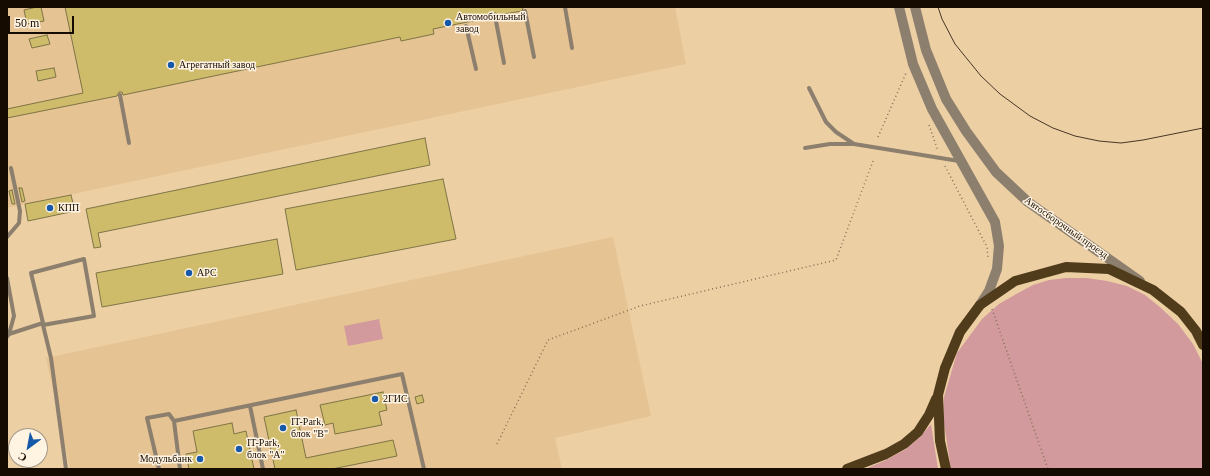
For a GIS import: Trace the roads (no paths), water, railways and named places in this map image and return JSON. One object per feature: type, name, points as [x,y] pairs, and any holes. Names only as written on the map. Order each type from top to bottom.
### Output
[{"type":"main road","points":[[847,469],[886,454],[904,444],[918,432],[926,421],[938,395],[945,368],[960,332],[984,302],[1015,281],[1066,268],[1109,268],[1154,290],[1181,312],[1199,334],[1203,345]]},
{"type":"main road","points":[[938,395],[940,441],[946,469]]},
{"type":"street","points":[[899,7],[913,64],[932,109],[994,222],[999,246],[997,269],[984,302]]},
{"type":"street","name":"Автосборочный проезд","points":[[915,7],[926,50],[946,99],[966,131],[996,172],[1028,202],[1154,290]]},
{"type":"lane","points":[[565,7],[572,48]]},
{"type":"lane","points":[[525,11],[534,57]]},
{"type":"lane","points":[[495,16],[504,63]]},
{"type":"lane","points":[[466,26],[476,69]]},
{"type":"lane","points":[[809,88],[826,122],[836,132],[854,144]]},
{"type":"lane","points":[[120,96],[129,143]]},
{"type":"lane","points":[[805,148],[830,144],[854,144],[961,161]]},
{"type":"lane","points":[[7,237],[19,223],[20,211],[11,168]]},
{"type":"lane","points":[[8,335],[43,324],[94,316],[84,259],[31,273],[43,324],[50,358],[66,469]]},
{"type":"lane","points":[[7,278],[14,316],[8,335]]},
{"type":"lane","points":[[174,421],[402,374],[424,469]]},
{"type":"lane","points":[[250,406],[263,469]]},
{"type":"lane","points":[[159,469],[147,418],[169,414],[174,421],[180,469]]},
{"type":"tram line","points":[[938,7],[942,19],[955,44],[981,76],[1000,94],[1030,116],[1053,128],[1075,136],[1099,141],[1121,143],[1203,128]]},
{"type":"place","name":"Автомобильный завод","points":[[448,23]]},
{"type":"place","name":"Агрегатный завод","points":[[171,65]]},
{"type":"place","name":"КПП","points":[[50,208]]},
{"type":"place","name":"АРС","points":[[189,273]]},
{"type":"place","name":"2ГИС","points":[[375,399]]},
{"type":"place","name":"IT-Park, блок \"В\"","points":[[283,428]]},
{"type":"place","name":"IT-Park, блок \"А\"","points":[[239,449]]},
{"type":"place","name":"Модульбанк","points":[[200,459]]}]
